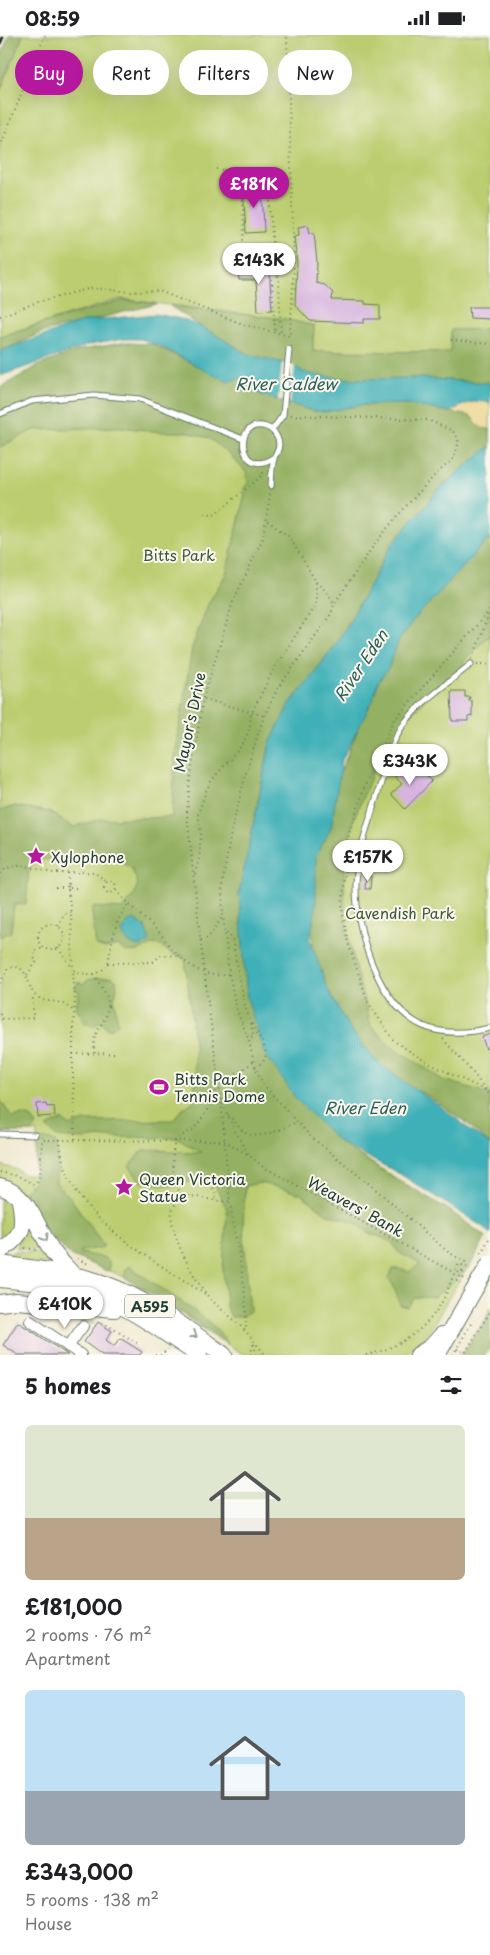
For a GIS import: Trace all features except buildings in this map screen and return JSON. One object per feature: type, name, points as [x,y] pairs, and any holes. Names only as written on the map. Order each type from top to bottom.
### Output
[{"type":"main road","points":[[0,1187],[9,1190],[26,1206],[53,1251],[73,1275]]},
{"type":"main road","points":[[0,1251],[13,1243],[22,1229],[24,1219],[19,1199]]},
{"type":"main road","points":[[437,1355],[456,1321],[470,1283],[490,1263]]},
{"type":"main road","name":"A595","points":[[0,1265],[73,1275],[101,1282],[134,1296],[224,1355]]},
{"type":"main road","name":"A595","points":[[0,1279],[82,1290],[128,1310],[199,1355]]},
{"type":"main road","points":[[0,1303],[16,1301],[128,1310]]},
{"type":"main road","points":[[418,1355],[430,1347],[456,1321]]},
{"type":"street","points":[[30,1321],[81,1355]]},
{"type":"street","points":[[68,1347],[83,1326]]},
{"type":"lane","points":[[272,430],[283,415],[289,349]]},
{"type":"lane","points":[[0,414],[13,407],[32,401],[94,395],[140,399],[243,439]]},
{"type":"lane","points":[[271,486],[274,457],[279,446],[276,434],[272,430],[260,426],[249,430],[243,439],[242,445],[246,456],[263,463],[274,457]]},
{"type":"lane","points":[[471,664],[412,714],[393,743],[366,829],[358,867],[357,902],[364,939],[380,981],[389,995],[414,1021],[436,1031],[476,1031],[490,1028]]},
{"type":"lane","points":[[0,1134],[35,1135]]},
{"type":"path","points":[[0,147],[45,35]]},
{"type":"path","points":[[0,316],[38,302],[92,288],[132,292],[159,291],[245,325],[290,336],[294,267],[287,35]]},
{"type":"path","points":[[216,169],[255,176],[265,180],[269,187],[273,254],[279,281],[280,335]]},
{"type":"path","points":[[223,170],[242,187],[244,233],[239,267],[271,264],[275,333]]},
{"type":"path","points":[[242,247],[264,248],[273,254]]},
{"type":"path","points":[[451,340],[490,344]]},
{"type":"path","points":[[283,415],[428,420],[453,431],[459,441],[454,459],[434,476],[397,516],[374,545],[334,603],[331,614],[278,688],[264,716],[247,769],[231,832],[222,886],[229,974],[237,1011],[249,1041],[255,1067],[263,1084],[296,1121],[310,1136],[448,1252],[469,1264]]},
{"type":"path","points":[[205,513],[213,515],[226,507],[262,475],[263,463]]},
{"type":"path","name":"Mayor's Drive","points":[[204,972],[187,814],[190,779],[203,699],[225,623],[245,574],[263,538],[271,486]]},
{"type":"path","points":[[266,520],[288,536],[316,582],[326,591],[334,603]]},
{"type":"path","points":[[194,876],[199,859],[200,833],[198,815],[212,781],[244,744],[252,714],[275,667],[316,603],[316,582]]},
{"type":"path","points":[[490,610],[471,664],[490,664]]},
{"type":"path","points":[[485,1090],[428,1063],[394,1041],[368,1002],[348,943],[342,908],[349,833],[372,766],[383,743],[395,719],[490,610]]},
{"type":"path","points":[[203,699],[264,716]]},
{"type":"path","points":[[0,873],[7,868],[23,865],[32,866],[47,872],[94,872],[107,881],[115,882],[116,890],[128,905],[162,935],[171,948],[192,967],[215,976],[229,974]]},
{"type":"path","points":[[68,873],[73,970],[75,1139]]},
{"type":"path","points":[[107,881],[104,886],[106,892],[110,893],[116,890]]},
{"type":"path","points":[[56,888],[80,888]]},
{"type":"path","points":[[73,970],[94,974],[103,970],[108,963],[116,925],[121,912],[128,905]]},
{"type":"path","points":[[58,926],[64,914],[71,912]]},
{"type":"path","points":[[201,940],[208,938],[223,916]]},
{"type":"path","points":[[27,975],[37,961],[33,955],[34,951],[38,948],[51,950],[58,948],[62,944],[64,936],[58,926],[49,923],[38,931],[38,941],[44,948]]},
{"type":"path","points":[[226,930],[232,939],[245,1007],[266,1052],[263,1063],[255,1067]]},
{"type":"path","points":[[58,948],[72,966]]},
{"type":"path","points":[[108,963],[153,962],[161,955],[181,956]]},
{"type":"path","points":[[0,983],[4,978],[5,972],[10,967],[19,969],[27,975],[35,995],[48,1002],[61,1003],[74,1011]]},
{"type":"path","name":"Weavers' Bank","points":[[204,972],[221,1100],[238,1137],[249,1155]]},
{"type":"path","points":[[94,974],[104,991],[108,1003],[104,1021],[96,1030],[95,1053]]},
{"type":"path","points":[[0,1014],[2,1019],[33,1018],[33,999],[35,995]]},
{"type":"path","points":[[249,1041],[253,1036],[251,1021]]},
{"type":"path","points":[[436,1031],[474,1073],[490,1095]]},
{"type":"path","points":[[73,1054],[116,1053]]},
{"type":"path","points":[[183,1196],[176,1185],[174,1174],[173,1148],[175,1141],[193,1129],[203,1117],[210,1106],[218,1083],[227,1081],[254,1062]]},
{"type":"path","points":[[221,1100],[230,1201],[243,1275],[247,1317],[246,1331]]},
{"type":"path","points":[[226,1113],[245,1133],[253,1136],[285,1128],[296,1121]]},
{"type":"path","points":[[0,1172],[18,1176],[33,1184],[37,1182],[40,1175],[42,1135],[35,1135]]},
{"type":"path","points":[[60,1139],[60,1154],[65,1170],[83,1202],[138,1251],[207,1295],[246,1331],[266,1355]]},
{"type":"path","points":[[42,1140],[225,1141]]},
{"type":"path","name":"Weavers' Bank","points":[[225,1141],[249,1155],[262,1166],[300,1188],[454,1273]]},
{"type":"path","points":[[176,1185],[189,1176],[196,1175],[207,1178],[217,1200]]},
{"type":"path","points":[[207,1295],[192,1273],[179,1246],[173,1226],[172,1212],[176,1203],[183,1196],[195,1195],[224,1202],[230,1201]]},
{"type":"path","points":[[366,1355],[390,1347],[422,1329],[440,1305],[459,1264],[466,1267]]},
{"type":"path","points":[[454,1273],[457,1274],[460,1270],[463,1272],[457,1281],[460,1283],[465,1275],[470,1283]]},
{"type":"path","points":[[454,1355],[457,1349],[465,1353],[490,1312]]},
{"type":"path","points":[[83,1326],[92,1327],[100,1320],[137,1343]]},
{"type":"path","points":[[250,1355],[254,1341]]},
{"type":"path","points":[[254,1341],[256,1355]]},
{"type":"path","points":[[155,1355],[161,1355],[173,1347]]},
{"type":"green space","points":[[9,35],[23,35],[17,50],[15,50],[15,55],[0,92],[0,59]]},
{"type":"green space","points":[[23,35],[490,35],[490,329],[451,330],[451,352],[312,351],[314,326],[285,319],[120,299],[0,336],[0,92],[15,55],[15,95],[83,95],[83,50],[17,50]]},
{"type":"green space","points":[[123,300],[157,304],[43,332],[0,352],[0,336]]},
{"type":"green space","points":[[170,306],[285,319],[314,326],[313,351],[450,352],[451,330],[490,329],[490,383],[419,378],[351,379],[319,376],[303,372],[295,366],[248,354]]},
{"type":"green space","name":"Bitts Park","points":[[122,343],[152,344],[213,375],[490,429],[490,446],[442,486],[392,544],[270,743],[339,1142],[432,1200],[486,1237],[424,1339],[409,1351],[400,1355],[244,1355],[124,1277],[69,1254],[0,1180],[0,1165],[16,1169],[24,1175],[36,1175],[37,1132],[0,1132],[0,388],[37,366],[77,351]]},
{"type":"green space","points":[[122,343],[152,344],[213,375],[229,381],[244,377],[260,394],[313,411],[326,412],[360,405],[406,404],[471,416],[481,427],[490,429],[490,446],[442,486],[392,544],[347,626],[321,664],[289,705],[270,743],[239,894],[339,1142],[446,1208],[486,1237],[470,1266],[452,1283],[434,1297],[414,1298],[408,1307],[400,1305],[389,1278],[393,1269],[409,1272],[420,1264],[398,1252],[392,1242],[368,1232],[355,1222],[327,1214],[301,1194],[261,1183],[245,1186],[243,1225],[250,1311],[242,1317],[231,1317],[226,1307],[223,1269],[227,1209],[210,1176],[175,1186],[141,1182],[129,1166],[143,1150],[201,1152],[178,1138],[104,1137],[82,1139],[58,1137],[47,1127],[62,1120],[71,1126],[84,1121],[173,1120],[195,1100],[194,1042],[185,958],[173,955],[160,945],[154,944],[138,951],[127,952],[118,946],[105,949],[96,946],[93,907],[122,909],[134,895],[138,883],[131,868],[115,859],[83,851],[69,861],[37,859],[29,870],[26,904],[14,905],[11,932],[0,937],[0,811],[15,806],[49,812],[73,827],[101,819],[172,817],[175,755],[192,648],[208,604],[226,574],[245,494],[244,488],[248,483],[246,472],[232,457],[209,438],[186,432],[161,432],[120,427],[34,430],[0,447],[0,388],[37,366],[77,351]]},
{"type":"green space","name":"Cavendish Park","points":[[490,537],[490,1145],[457,1115],[382,1068],[312,890],[343,766],[366,708]]},
{"type":"green space","points":[[490,537],[490,636],[465,660],[459,674],[439,684],[394,732],[374,770],[353,821],[344,865],[345,919],[358,979],[371,1026],[393,1047],[444,1080],[490,1094],[490,1145],[468,1124],[382,1068],[327,1002],[315,963],[309,907],[312,866],[328,809],[343,766],[377,684],[389,667],[398,642],[412,622]]},
{"type":"green space","points":[[111,977],[116,980],[117,989],[114,998],[118,1023],[113,1028],[108,1029],[101,1021],[93,1026],[86,1024],[76,1007],[79,993],[75,987],[78,982],[83,984],[93,979]]},
{"type":"green space","points":[[0,1100],[12,1117],[23,1115],[31,1117],[37,1126],[32,1132],[0,1132]]},
{"type":"green space","points":[[49,1139],[56,1143],[58,1150],[56,1183],[69,1196],[104,1246],[80,1251],[80,1253],[105,1258],[109,1262],[109,1272],[69,1254],[50,1235],[25,1196],[26,1189],[35,1180],[37,1144],[39,1140]]},
{"type":"green space","points":[[0,1196],[9,1202],[14,1209],[18,1229],[0,1243]]},
{"type":"green space","points":[[26,1219],[42,1250],[16,1247]]},
{"type":"green space","points":[[15,1251],[46,1253],[65,1266],[6,1260],[6,1256]]},
{"type":"green space","points":[[130,1266],[213,1325],[228,1345],[159,1298],[124,1277],[126,1268]]},
{"type":"green space","points":[[490,1308],[490,1347],[485,1355],[461,1355],[486,1319]]},
{"type":"green space","points":[[21,1309],[79,1313],[94,1322],[91,1326],[75,1315],[65,1327],[46,1314],[43,1317],[36,1312],[31,1318]]},
{"type":"sand","points":[[479,400],[490,403],[490,429],[481,428],[471,416],[450,412],[464,403]]},
{"type":"water","name":"River Caldew","points":[[155,314],[181,319],[202,327],[248,354],[295,366],[303,372],[319,376],[351,379],[419,378],[490,383],[490,403],[469,403],[450,412],[406,404],[360,405],[326,412],[313,411],[259,394],[251,382],[244,377],[229,381],[213,375],[160,346],[141,339],[124,339],[89,345],[0,376],[0,351],[85,321]]},
{"type":"water","name":"River Eden","points":[[490,446],[490,537],[412,622],[398,642],[389,667],[377,684],[374,698],[342,760],[331,828],[316,856],[316,906],[310,939],[328,990],[350,1029],[377,1062],[490,1145],[490,1234],[483,1227],[400,1174],[339,1142],[297,1100],[264,1052],[247,998],[239,894],[270,743],[289,705],[321,664],[347,626],[392,544],[442,486]]},
{"type":"water","points":[[134,919],[145,927],[150,940],[140,947],[129,943],[122,933],[126,924]]},
{"type":"pier","points":[[282,363],[295,366],[290,403],[278,400]]},
{"type":"railway","points":[[0,44],[4,35]]},
{"type":"place","name":"Xylophone","points":[[36,856]]},
{"type":"place","name":"Bitts Park Tennis Dome","points":[[159,1087]]},
{"type":"place","name":"Queen Victoria Statue","points":[[124,1187]]}]
